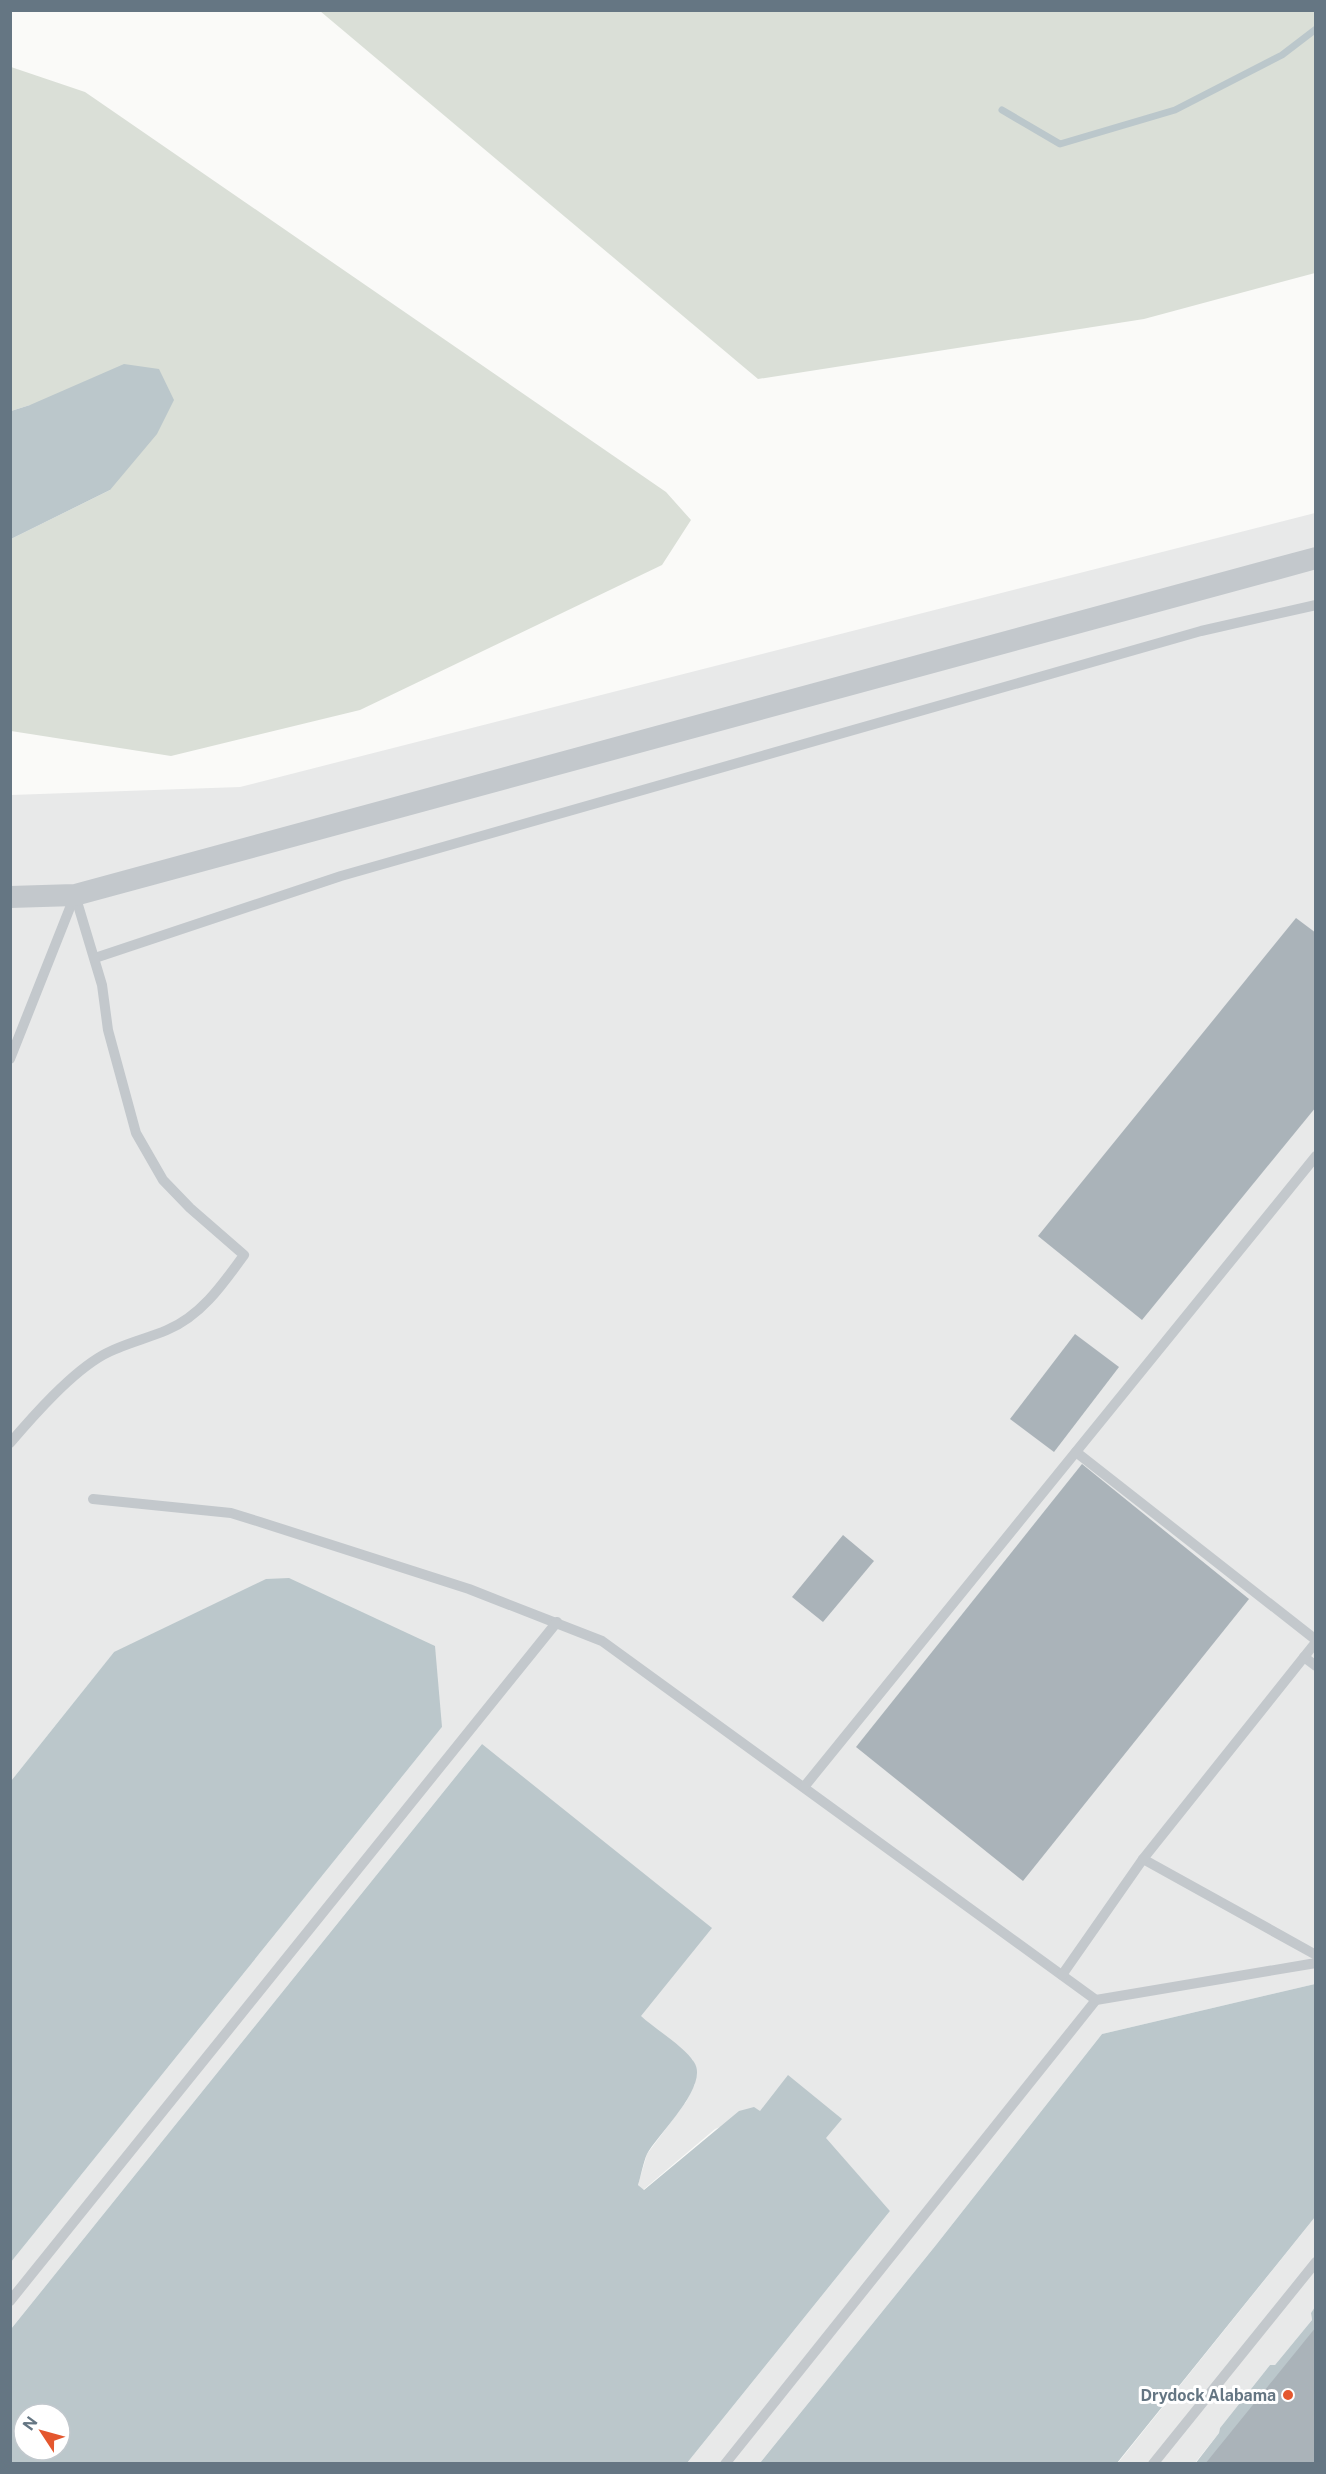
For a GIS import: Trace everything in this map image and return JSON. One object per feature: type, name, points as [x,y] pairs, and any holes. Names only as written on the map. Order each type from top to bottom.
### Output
[{"type":"street","points":[[10,897],[75,895],[1316,558]]},
{"type":"lane","points":[[95,958],[341,876],[1201,631],[1316,605]]},
{"type":"lane","points":[[10,1443],[66,1383],[102,1355],[169,1330],[191,1318],[224,1282],[244,1255],[190,1208],[163,1180],[136,1133],[108,1030],[102,985],[75,895]]},
{"type":"lane","points":[[10,1059],[75,895]]},
{"type":"lane","points":[[804,1786],[1316,1156]]},
{"type":"lane","points":[[1062,1975],[1143,1859],[1316,1641],[1076,1452]]},
{"type":"lane","points":[[93,1499],[231,1513],[469,1590],[602,1641],[1096,2000]]},
{"type":"lane","points":[[10,2301],[557,1622]]},
{"type":"lane","points":[[1304,1657],[1316,1666]]},
{"type":"lane","points":[[1143,1859],[1316,1954]]},
{"type":"lane","points":[[725,2463],[1096,2000],[1316,1963]]},
{"type":"lane","points":[[1153,2463],[1316,2262]]},
{"type":"shaded area","points":[[320,11],[1315,11],[1315,273],[1144,319],[758,379]]},
{"type":"shaded area","points":[[11,67],[85,92],[666,492],[691,520],[662,565],[360,710],[171,756],[11,731],[11,539],[110,490],[30,405],[11,411]]},
{"type":"shaded area","points":[[124,364],[159,369],[174,400],[157,434],[110,490],[11,539],[11,411]]},
{"type":"shaded area","points":[[1315,513],[1315,1984],[1102,2034],[760,2463],[687,2463],[890,2211],[825,2138],[841,2119],[760,2111],[715,2129],[643,2190],[638,2185],[647,2154],[686,2102],[695,2084],[693,2060],[641,2017],[482,1744],[11,2329],[11,2262],[442,1727],[114,1652],[11,1781],[11,795],[240,787]]},
{"type":"shaded area","points":[[289,1578],[435,1646],[442,1727],[11,2262],[11,1781],[114,1652],[266,1579]]},
{"type":"shaded area","points":[[482,1744],[712,1928],[641,2016],[690,2056],[697,2072],[695,2084],[681,2110],[647,2154],[638,2185],[644,2190],[739,2111],[754,2107],[760,2111],[788,2075],[842,2119],[826,2138],[890,2211],[687,2463],[11,2463],[11,2329]]},
{"type":"shaded area","points":[[1315,1984],[1315,2217],[1117,2463],[760,2463],[1102,2034]]},
{"type":"shaded area","points":[[1315,2217],[1316,2307],[1311,2313],[1312,2320],[1275,2365],[1270,2365],[1195,2463],[1117,2464]]},
{"type":"shaded area","name":"Drydock Alabama","points":[[1315,2307],[1315,2463],[1195,2464],[1219,2433],[1220,2428],[1270,2365],[1275,2365],[1312,2320],[1311,2313]]},
{"type":"building","points":[[1296,918],[1316,933],[1316,1107],[1142,1320],[1038,1236]]},
{"type":"building","points":[[1075,1334],[1119,1367],[1054,1452],[1010,1419]]},
{"type":"building","points":[[1082,1464],[1249,1599],[1023,1881],[856,1747]]},
{"type":"building","points":[[843,1535],[874,1561],[823,1622],[792,1597]]},
{"type":"building","name":"Drydock Alabama","points":[[1316,2327],[1316,2464],[1205,2464]]},
{"type":"waterway","points":[[1002,110],[1060,144],[1175,110],[1282,55],[1316,29]]},
{"type":"place","name":"Drydock Alabama","points":[[1288,2395]]}]
